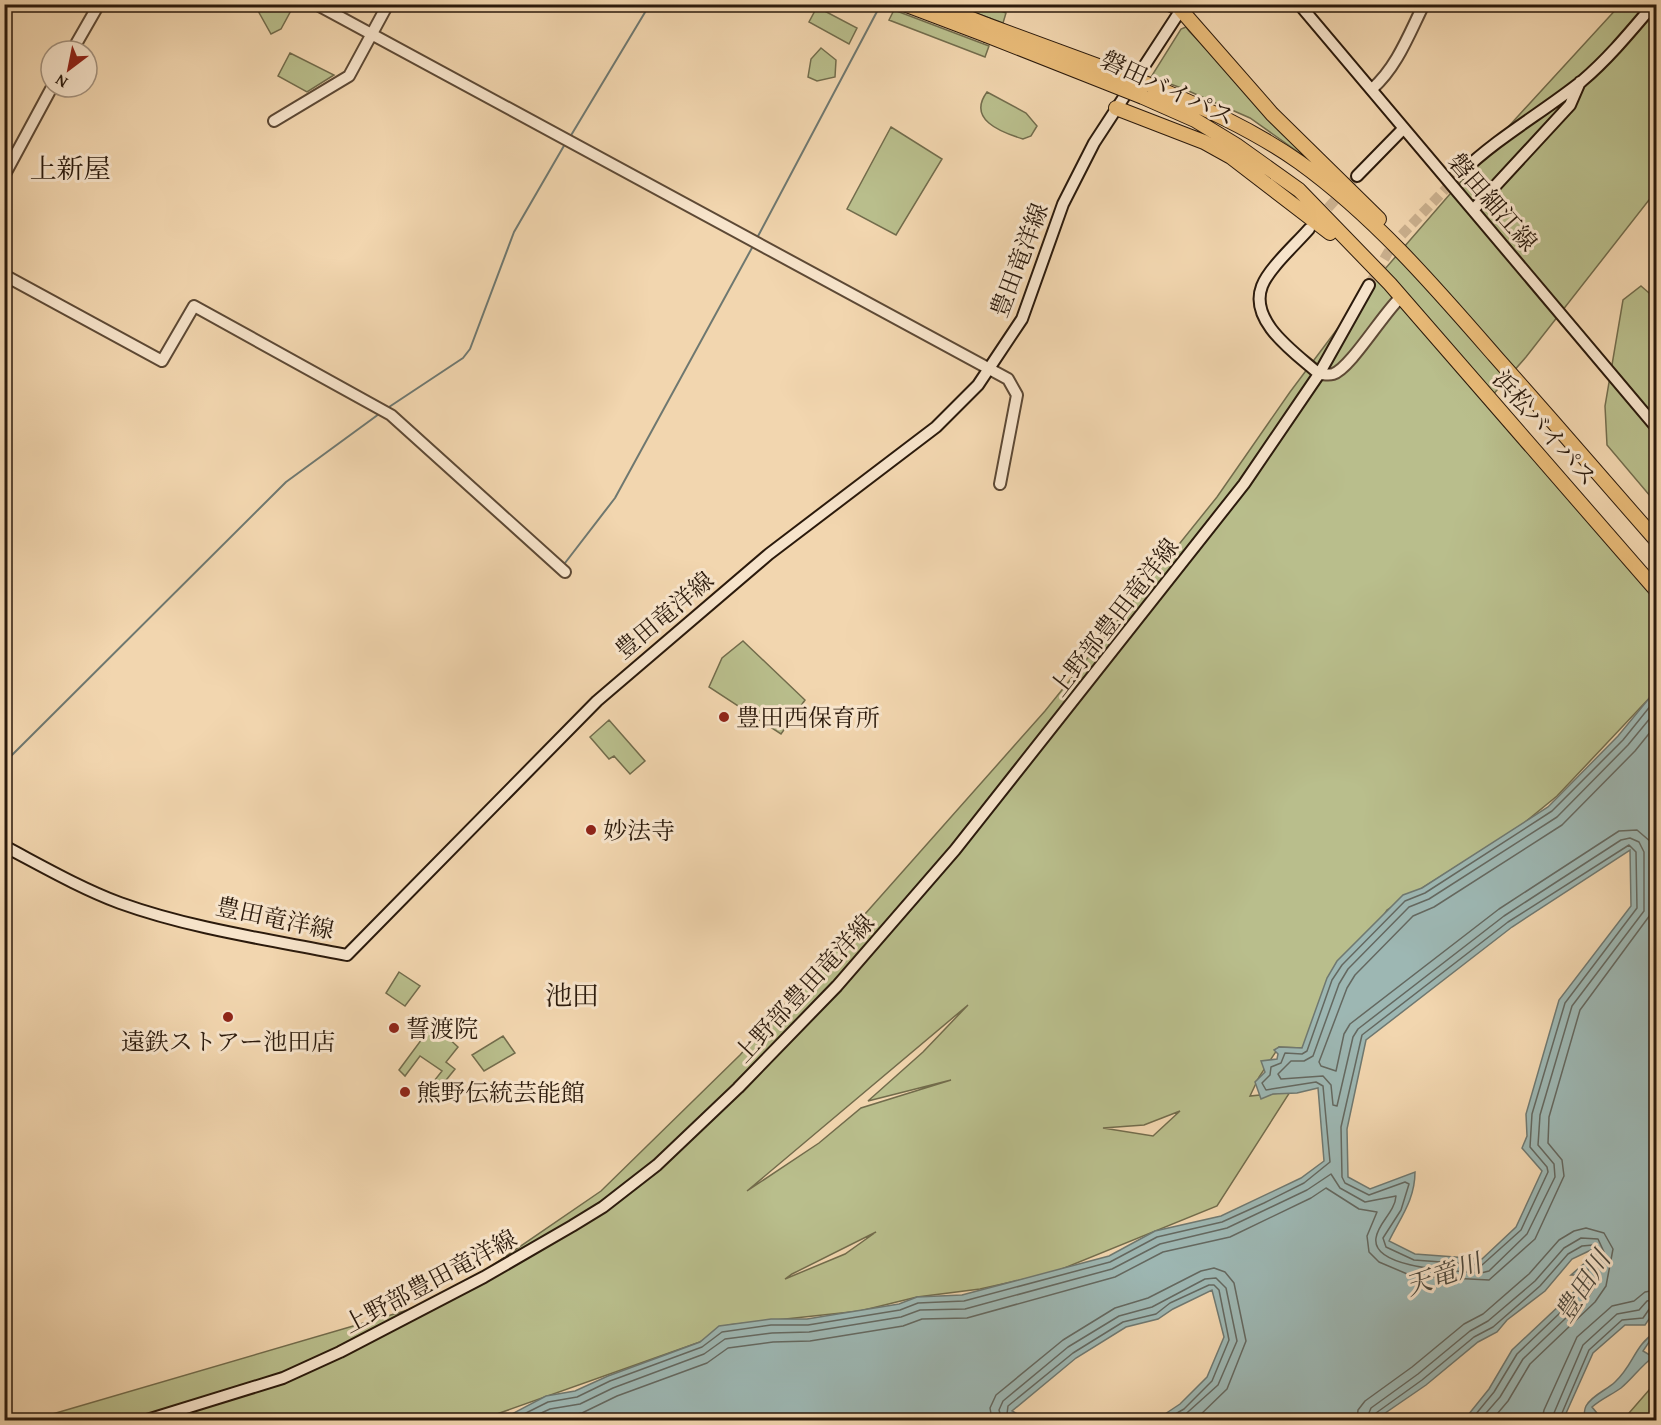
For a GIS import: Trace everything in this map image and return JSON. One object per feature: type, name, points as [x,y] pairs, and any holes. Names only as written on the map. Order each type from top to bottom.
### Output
[{"type":"highway","name":"磐田バイパス","points":[[904,4],[986,30],[1225,118],[1298,162],[1359,213],[1426,276]]},
{"type":"highway","name":"磐田バイパス","points":[[933,4],[986,30]]},
{"type":"highway","points":[[1181,6],[1272,114],[1340,178],[1404,244],[1426,276]]},
{"type":"highway","name":"磐田バイパス","points":[[1147,91],[1236,144],[1299,190],[1401,297]]},
{"type":"highway","points":[[1116,108],[1204,142],[1231,157],[1318,222],[1401,297]]},
{"type":"highway","name":"浜松バイパス","points":[[1426,276],[1656,540]]},
{"type":"highway","name":"浜松バイパス","points":[[1401,297],[1656,590]]},
{"type":"main road","points":[[79,39],[99,4]]},
{"type":"main road","points":[[316,4],[991,368],[1014,386],[1017,395],[1000,484]]},
{"type":"main road","points":[[274,121],[348,76],[388,4]]},
{"type":"main road","points":[[1166,4],[1181,6]]},
{"type":"main road","name":"磐田細江線","points":[[1299,4],[1656,428]]},
{"type":"main road","points":[[1372,89],[1385,78],[1424,4]]},
{"type":"main road","points":[[1461,173],[1489,147],[1580,82],[1614,51],[1654,4]]},
{"type":"main road","name":"豊田竜洋線","points":[[4,846],[98,894],[157,915],[347,955],[597,701],[769,554],[936,428],[966,399],[991,368],[1022,319],[1063,204],[1097,137],[1158,48],[1181,6]]},
{"type":"main road","points":[[1477,215],[1570,105],[1580,82]]},
{"type":"main road","points":[[4,176],[46,99]]},
{"type":"main road","points":[[1357,176],[1403,129]]},
{"type":"main road","points":[[1309,229],[1269,275],[1262,286],[1260,302],[1266,322],[1319,374],[1334,374],[1349,362],[1386,310],[1401,297]]},
{"type":"main road","points":[[4,274],[162,362],[194,306],[391,415],[565,572]]},
{"type":"main road","name":"上野部豊田竜洋線","points":[[147,1420],[283,1378],[350,1348],[484,1277],[572,1226],[603,1207],[657,1165],[738,1088],[822,1002],[956,850],[1244,484],[1319,374],[1369,285]]},
{"type":"green space","points":[[263,4],[294,4],[281,29],[271,34],[257,9]]},
{"type":"green space","points":[[954,5],[985,5],[1006,13],[1003,23]]},
{"type":"green space","points":[[1620,5],[1656,5],[1656,191],[1526,357],[1490,398],[1656,590],[1656,691],[1557,796],[1518,828],[1387,910],[1302,1048],[1279,1047],[1259,1077],[1250,1096],[1290,1092],[1217,1206],[1052,1273],[980,1289],[917,1297],[860,1311],[728,1325],[700,1342],[480,1420],[32,1420],[442,1300],[601,1191],[740,1055],[1045,711],[1217,497],[1290,392],[1365,292],[1509,126]],"holes":[[[968,1005],[923,1052],[868,1101],[951,1080],[861,1108],[819,1143],[747,1191]],[[1180,1111],[1153,1136],[1103,1128],[1144,1125]],[[876,1232],[845,1254],[785,1279]]]},
{"type":"green space","points":[[817,7],[857,28],[849,44],[809,22]]},
{"type":"green space","points":[[894,10],[989,46],[985,57],[889,20]]},
{"type":"green space","points":[[1186,27],[1318,166],[1250,118],[1151,77],[1181,29]]},
{"type":"green space","points":[[821,48],[836,60],[835,77],[817,81],[808,77],[811,59]]},
{"type":"green space","points":[[290,53],[334,75],[307,92],[278,76]]},
{"type":"green space","points":[[987,92],[1026,113],[1037,126],[1031,136],[1023,139],[989,123],[981,110],[982,101]]},
{"type":"green space","points":[[891,127],[942,159],[896,235],[847,209]]},
{"type":"green space","points":[[1641,286],[1656,299],[1656,503],[1607,445],[1605,406],[1623,300]]},
{"type":"green space","points":[[743,641],[805,700],[781,734],[709,687],[722,658]]},
{"type":"green space","points":[[609,720],[645,761],[630,774],[614,756],[609,759],[590,737]]},
{"type":"green space","points":[[399,972],[420,986],[405,1006],[386,993]]},
{"type":"green space","points":[[433,1024],[458,1047],[446,1062],[455,1069],[434,1095],[427,1090],[442,1071],[420,1056],[405,1076],[399,1070]]},
{"type":"green space","points":[[503,1036],[515,1053],[484,1071],[472,1055]]},
{"type":"green space","points":[[1656,1382],[1656,1420],[1623,1420]]},
{"type":"water","points":[[1656,690],[1656,1309],[1645,1325],[1625,1325],[1593,1353],[1563,1420],[1464,1420],[1489,1389],[1512,1350],[1579,1287],[1584,1275],[1571,1275],[1588,1260],[1591,1250],[1572,1259],[1545,1291],[1507,1320],[1497,1332],[1478,1342],[1426,1385],[1375,1420],[1156,1420],[1180,1404],[1207,1377],[1224,1337],[1212,1290],[1158,1319],[1126,1327],[1076,1358],[1012,1411],[1028,1420],[481,1420],[493,1416],[508,1416],[546,1396],[575,1391],[608,1376],[700,1342],[719,1326],[771,1319],[807,1319],[899,1304],[917,1297],[962,1295],[1109,1256],[1155,1231],[1221,1216],[1301,1178],[1324,1161],[1318,1088],[1297,1093],[1273,1094],[1261,1099],[1255,1082],[1265,1072],[1261,1061],[1277,1059],[1278,1054],[1274,1050],[1279,1047],[1302,1048],[1327,978],[1337,961],[1403,895],[1422,888],[1548,807],[1618,736]],"holes":[[[1630,850],[1631,906],[1559,1000],[1526,1114],[1527,1136],[1522,1148],[1542,1171],[1516,1227],[1482,1259],[1415,1254],[1389,1241],[1410,1200],[1415,1172],[1370,1189],[1348,1177],[1347,1129],[1366,1040],[1512,927]]]},
{"type":"water","points":[[1656,1332],[1656,1337],[1651,1339],[1643,1351],[1653,1357],[1621,1388],[1592,1407],[1601,1418],[1599,1420],[1584,1420],[1585,1409],[1589,1402],[1621,1376],[1638,1349]]},
{"type":"waterway","points":[[570,137],[650,4]]},
{"type":"waterway","points":[[757,238],[881,4]]},
{"type":"waterway","points":[[386,409],[463,358],[470,349],[514,232],[565,144]]},
{"type":"waterway","points":[[565,563],[615,498],[753,246]]},
{"type":"waterway","points":[[4,763],[286,482],[379,414]]},
{"type":"tunnel","points":[[1369,285],[1393,244],[1461,173]]},
{"type":"tunnel","points":[[1318,219],[1357,176]]},
{"type":"place","name":"豊田西保育所","points":[[724,717]]},
{"type":"place","name":"妙法寺","points":[[591,830]]},
{"type":"place","name":"遠鉄ストアー池田店","points":[[228,1017]]},
{"type":"place","name":"誓渡院","points":[[394,1028]]},
{"type":"place","name":"熊野伝統芸能館","points":[[405,1092]]},
{"type":"district","name":"上新屋","points":[[70,168]]},
{"type":"district","name":"池田","points":[[572,995]]},
{"type":"water label","name":"天竜川","points":[[1443,1274]]},
{"type":"water label","name":"豊田川","points":[[1582,1286]]}]
